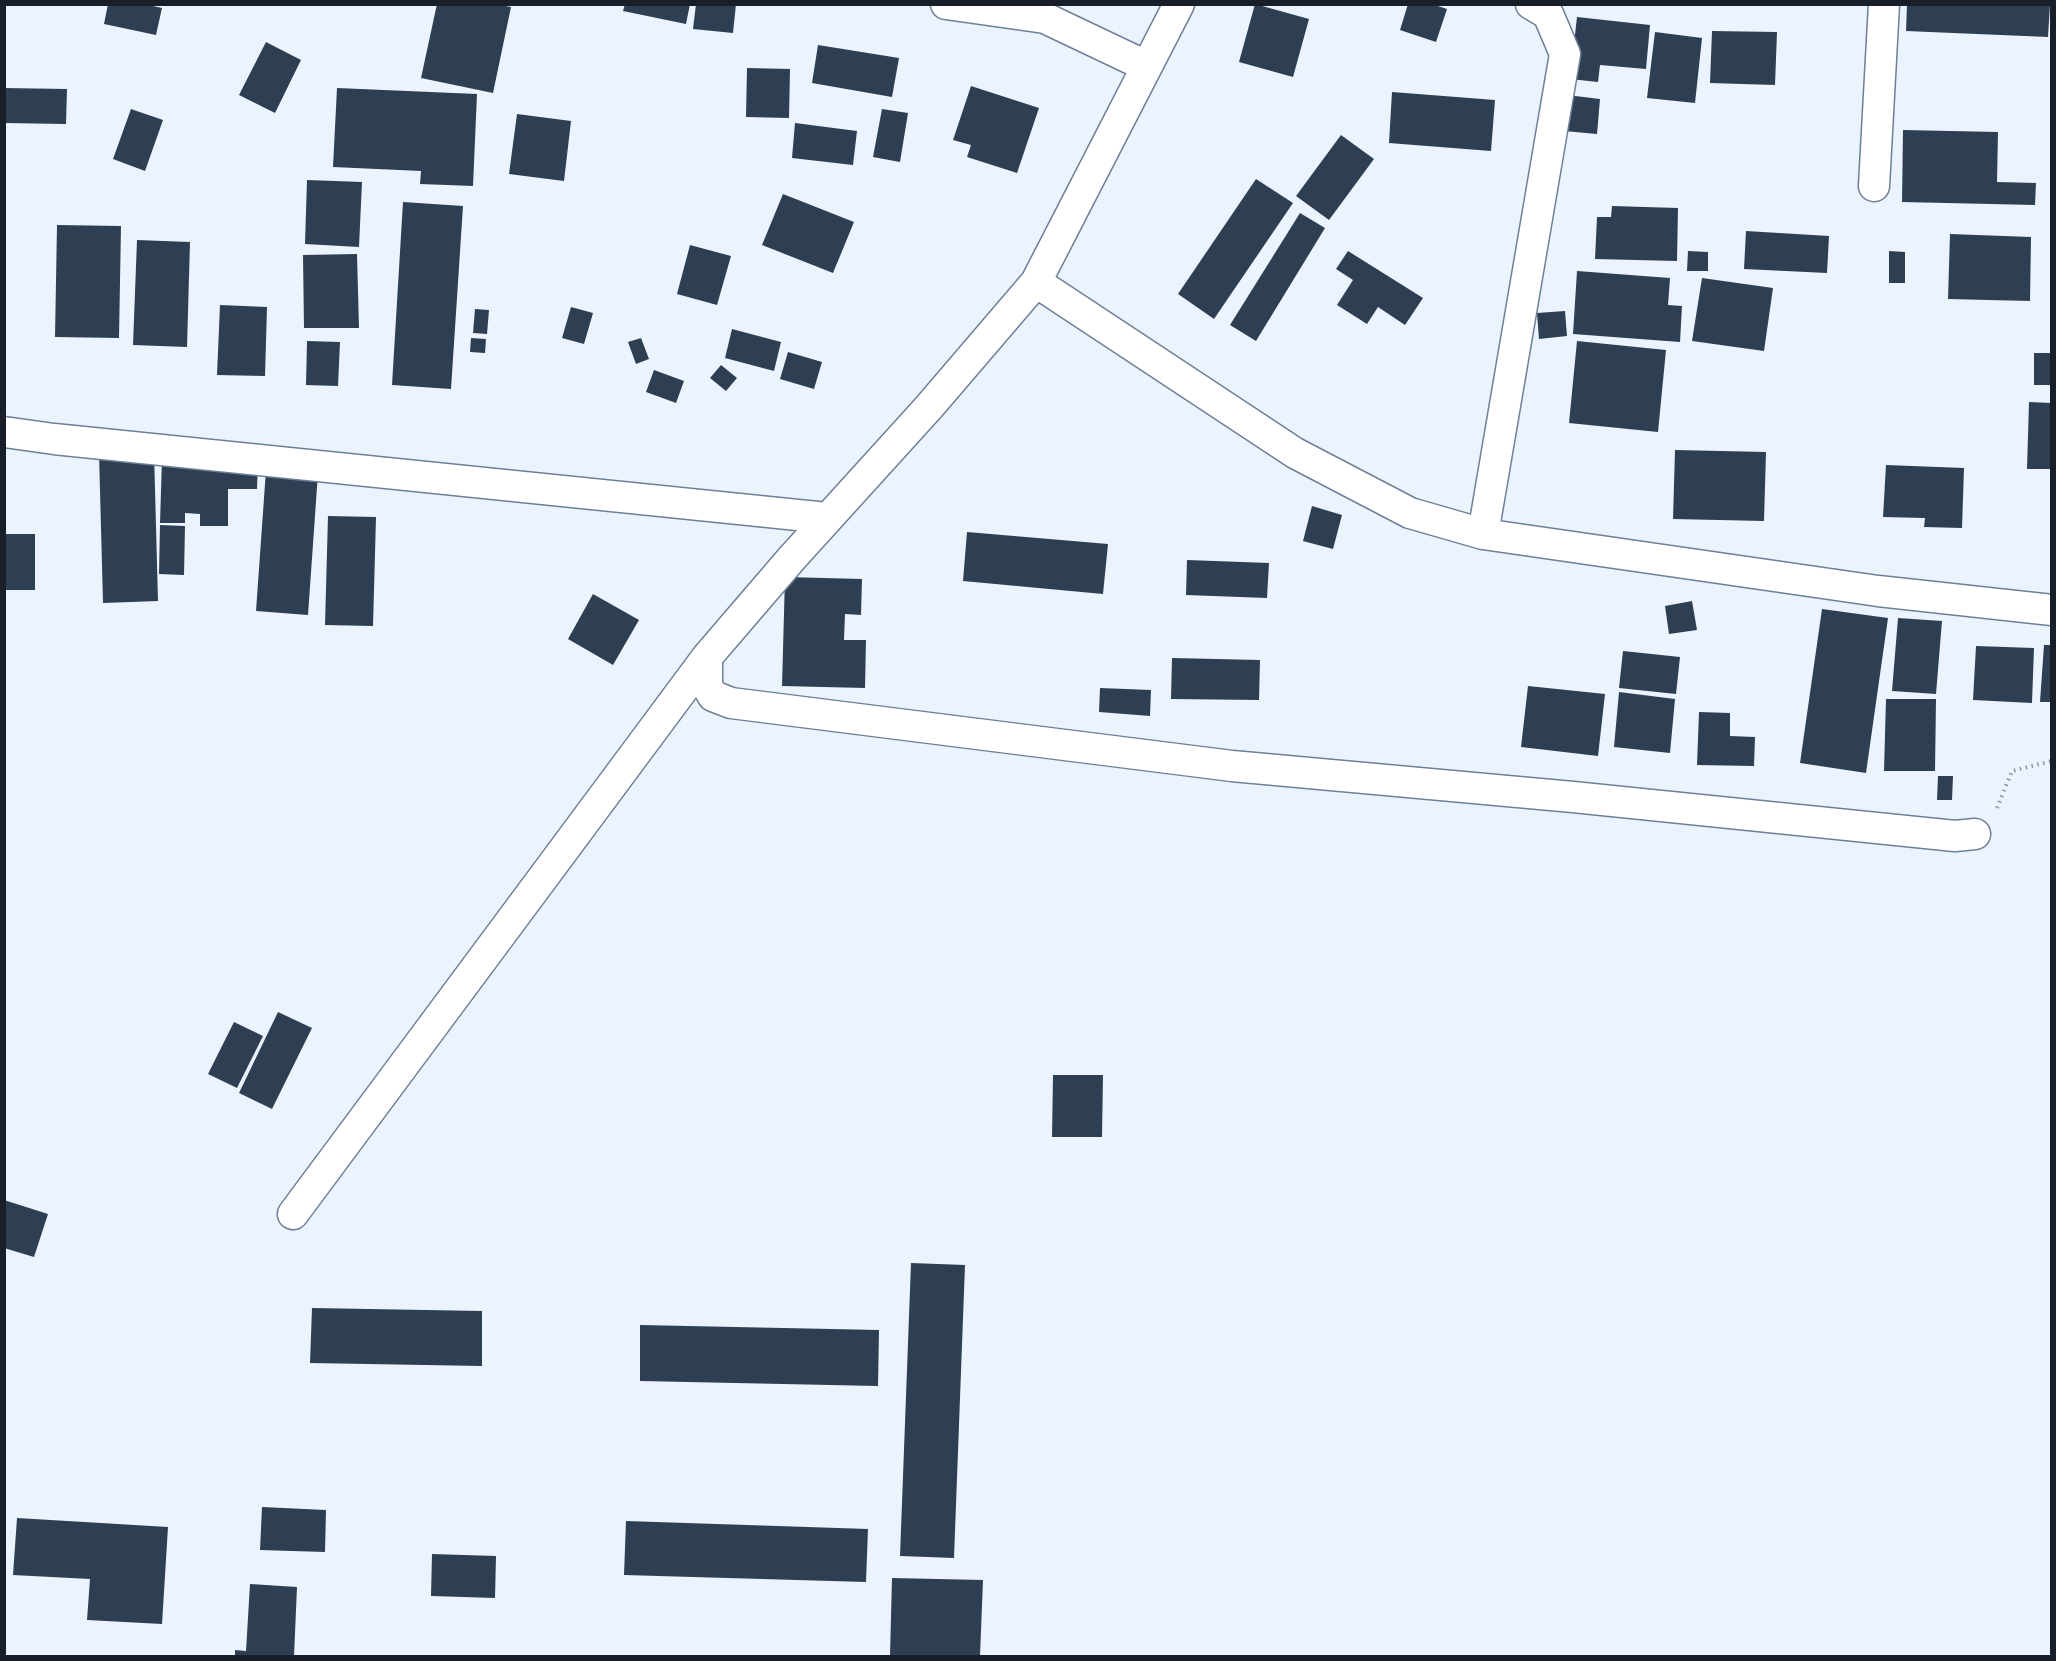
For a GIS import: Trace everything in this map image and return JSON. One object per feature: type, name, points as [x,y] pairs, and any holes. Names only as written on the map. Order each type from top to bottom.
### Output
[{"type":"street","points":[[946,4],[1045,18],[1146,66]]},
{"type":"street","points":[[293,1214],[708,657],[827,518],[929,407],[1036,282],[1179,4]]},
{"type":"street","points":[[1483,534],[1565,54],[1548,14],[1531,4]]},
{"type":"street","points":[[1874,186],[1884,4]]},
{"type":"street","points":[[1036,282],[1295,453],[1410,513],[1483,534],[1878,591],[2052,610]]},
{"type":"street","points":[[4,432],[827,518]]},
{"type":"street","points":[[708,657],[707,686],[713,696],[731,703],[1232,766],[1573,797],[1955,836],[1975,834]]},
{"type":"path","points":[[1975,834],[1991,821],[2013,771],[2052,761]]},
{"type":"building","points":[[108,4],[144,4],[162,8],[156,35],[104,24]]},
{"type":"building","points":[[437,4],[496,4],[511,7],[493,93],[421,78]]},
{"type":"building","points":[[625,4],[690,4],[686,24],[623,11]]},
{"type":"building","points":[[696,4],[736,4],[733,33],[693,29]]},
{"type":"building","points":[[1255,4],[1309,19],[1293,77],[1239,62]]},
{"type":"building","points":[[1408,4],[1432,4],[1447,9],[1436,42],[1400,30]]},
{"type":"building","points":[[1907,4],[2050,4],[2048,37],[1906,31]]},
{"type":"building","points":[[1577,17],[1650,25],[1646,69],[1600,65],[1598,82],[1570,79]]},
{"type":"building","points":[[1712,31],[1777,32],[1775,85],[1710,83]]},
{"type":"building","points":[[1655,32],[1702,38],[1695,103],[1647,98]]},
{"type":"building","points":[[266,42],[301,60],[275,113],[239,95]]},
{"type":"building","points":[[818,45],[899,58],[892,97],[812,83]]},
{"type":"building","points":[[747,68],[790,69],[789,118],[746,117]]},
{"type":"building","points":[[971,86],[1039,108],[1017,173],[967,157],[971,145],[953,140]]},
{"type":"building","points":[[4,88],[67,89],[66,124],[4,123]]},
{"type":"building","points":[[337,88],[477,94],[473,186],[420,184],[421,171],[333,167]]},
{"type":"building","points":[[1392,92],[1495,100],[1491,151],[1389,143]]},
{"type":"building","points":[[1567,95],[1600,99],[1597,134],[1564,131]]},
{"type":"building","points":[[131,109],[163,120],[145,171],[113,159]]},
{"type":"building","points":[[882,109],[908,113],[900,162],[873,157]]},
{"type":"building","points":[[517,114],[571,121],[564,181],[509,174]]},
{"type":"building","points":[[795,123],[857,131],[853,165],[792,158]]},
{"type":"building","points":[[1903,130],[1998,132],[1997,182],[2036,183],[2035,205],[1902,202]]},
{"type":"building","points":[[1341,135],[1374,159],[1329,220],[1296,196]]},
{"type":"building","points":[[1256,179],[1293,203],[1214,319],[1178,294]]},
{"type":"building","points":[[307,180],[362,182],[359,247],[305,244]]},
{"type":"building","points":[[783,194],[854,222],[833,273],[762,245]]},
{"type":"building","points":[[403,202],[463,206],[451,389],[392,385]]},
{"type":"building","points":[[1612,206],[1678,208],[1677,261],[1595,259],[1597,217],[1611,217]]},
{"type":"building","points":[[1300,213],[1325,228],[1256,341],[1230,325]]},
{"type":"building","points":[[57,225],[121,226],[119,338],[55,337]]},
{"type":"building","points":[[1746,231],[1829,236],[1827,273],[1744,269]]},
{"type":"building","points":[[1950,234],[2031,237],[2030,301],[1948,299]]},
{"type":"building","points":[[137,240],[190,242],[187,347],[133,345]]},
{"type":"building","points":[[690,245],[731,256],[717,305],[677,294]]},
{"type":"building","points":[[1348,251],[1423,298],[1405,325],[1378,307],[1367,324],[1337,305],[1353,280],[1336,269]]},
{"type":"building","points":[[1688,251],[1708,252],[1708,271],[1687,271]]},
{"type":"building","points":[[1889,251],[1905,252],[1905,283],[1889,283]]},
{"type":"building","points":[[357,254],[359,328],[304,328],[303,255]]},
{"type":"building","points":[[1577,271],[1670,278],[1668,305],[1682,306],[1680,342],[1573,334]]},
{"type":"building","points":[[1702,278],[1773,288],[1764,351],[1692,341]]},
{"type":"building","points":[[220,305],[267,307],[265,376],[217,375]]},
{"type":"building","points":[[571,307],[593,313],[584,344],[562,338]]},
{"type":"building","points":[[475,309],[489,310],[487,334],[473,333]]},
{"type":"building","points":[[1565,311],[1567,336],[1539,339],[1537,313]]},
{"type":"building","points":[[732,329],[781,342],[774,371],[725,358]]},
{"type":"building","points":[[471,338],[486,339],[485,353],[470,352]]},
{"type":"building","points":[[641,338],[649,359],[636,364],[628,342]]},
{"type":"building","points":[[307,341],[340,342],[338,386],[306,385]]},
{"type":"building","points":[[1577,341],[1666,350],[1658,432],[1569,423]]},
{"type":"building","points":[[788,352],[822,362],[814,389],[780,379]]},
{"type":"building","points":[[2034,353],[2052,353],[2052,385],[2034,385]]},
{"type":"building","points":[[721,365],[737,378],[726,391],[710,378]]},
{"type":"building","points":[[654,370],[684,381],[676,403],[646,392]]},
{"type":"building","points":[[2029,402],[2052,403],[2052,469],[2027,469]]},
{"type":"building","points":[[1675,450],[1766,452],[1764,521],[1673,519]]},
{"type":"building","points":[[154,452],[158,601],[103,603],[99,453]]},
{"type":"building","points":[[162,459],[258,461],[257,489],[228,489],[228,526],[200,526],[200,514],[185,513],[185,523],[160,523]]},
{"type":"building","points":[[1886,465],[1964,468],[1962,528],[1924,527],[1925,518],[1883,517]]},
{"type":"building","points":[[266,470],[318,473],[308,615],[256,611]]},
{"type":"building","points":[[1312,506],[1342,515],[1333,549],[1303,541]]},
{"type":"building","points":[[328,516],[376,517],[373,626],[325,625]]},
{"type":"building","points":[[160,525],[185,526],[184,575],[159,574]]},
{"type":"building","points":[[967,532],[1108,544],[1103,594],[963,581]]},
{"type":"building","points":[[4,534],[35,534],[35,590],[4,590]]},
{"type":"building","points":[[1187,560],[1269,563],[1267,598],[1186,595]]},
{"type":"building","points":[[785,577],[862,579],[861,615],[845,614],[844,640],[866,640],[865,688],[782,686]]},
{"type":"building","points":[[593,594],[639,620],[613,665],[568,639]]},
{"type":"building","points":[[1692,601],[1697,630],[1669,634],[1665,606]]},
{"type":"building","points":[[1822,609],[1888,618],[1866,773],[1800,763]]},
{"type":"building","points":[[1898,618],[1942,621],[1936,694],[1892,691]]},
{"type":"building","points":[[2044,645],[2052,645],[2052,702],[2040,702]]},
{"type":"building","points":[[1976,646],[2034,648],[2032,703],[1973,700]]},
{"type":"building","points":[[1623,651],[1680,657],[1676,694],[1619,688]]},
{"type":"building","points":[[1172,658],[1260,660],[1259,700],[1171,699]]},
{"type":"building","points":[[1528,686],[1605,694],[1598,756],[1521,747]]},
{"type":"building","points":[[1100,688],[1151,690],[1150,716],[1099,712]]},
{"type":"building","points":[[1619,692],[1675,699],[1670,753],[1614,747]]},
{"type":"building","points":[[1886,699],[1936,699],[1935,771],[1884,771]]},
{"type":"building","points":[[1699,712],[1730,713],[1730,736],[1755,737],[1754,766],[1697,765]]},
{"type":"building","points":[[1938,776],[1953,776],[1952,800],[1937,800]]},
{"type":"building","points":[[278,1012],[312,1028],[272,1109],[239,1093]]},
{"type":"building","points":[[234,1022],[263,1036],[237,1088],[208,1074]]},
{"type":"building","points":[[1053,1075],[1103,1075],[1102,1137],[1052,1137]]},
{"type":"building","points":[[4,1200],[48,1214],[34,1257],[4,1248]]},
{"type":"building","points":[[911,1263],[965,1265],[954,1558],[900,1556]]},
{"type":"building","points":[[312,1308],[482,1311],[482,1366],[310,1363]]},
{"type":"building","points":[[640,1325],[879,1330],[878,1386],[640,1381]]},
{"type":"building","points":[[262,1507],[326,1510],[325,1552],[260,1550]]},
{"type":"building","points":[[17,1518],[168,1527],[162,1624],[87,1620],[90,1579],[13,1575]]},
{"type":"building","points":[[626,1521],[868,1529],[866,1582],[624,1575]]},
{"type":"building","points":[[432,1554],[496,1556],[495,1598],[431,1596]]},
{"type":"building","points":[[892,1578],[983,1580],[980,1656],[890,1656]]},
{"type":"building","points":[[250,1584],[297,1587],[294,1656],[235,1656],[235,1650],[246,1651]]}]
